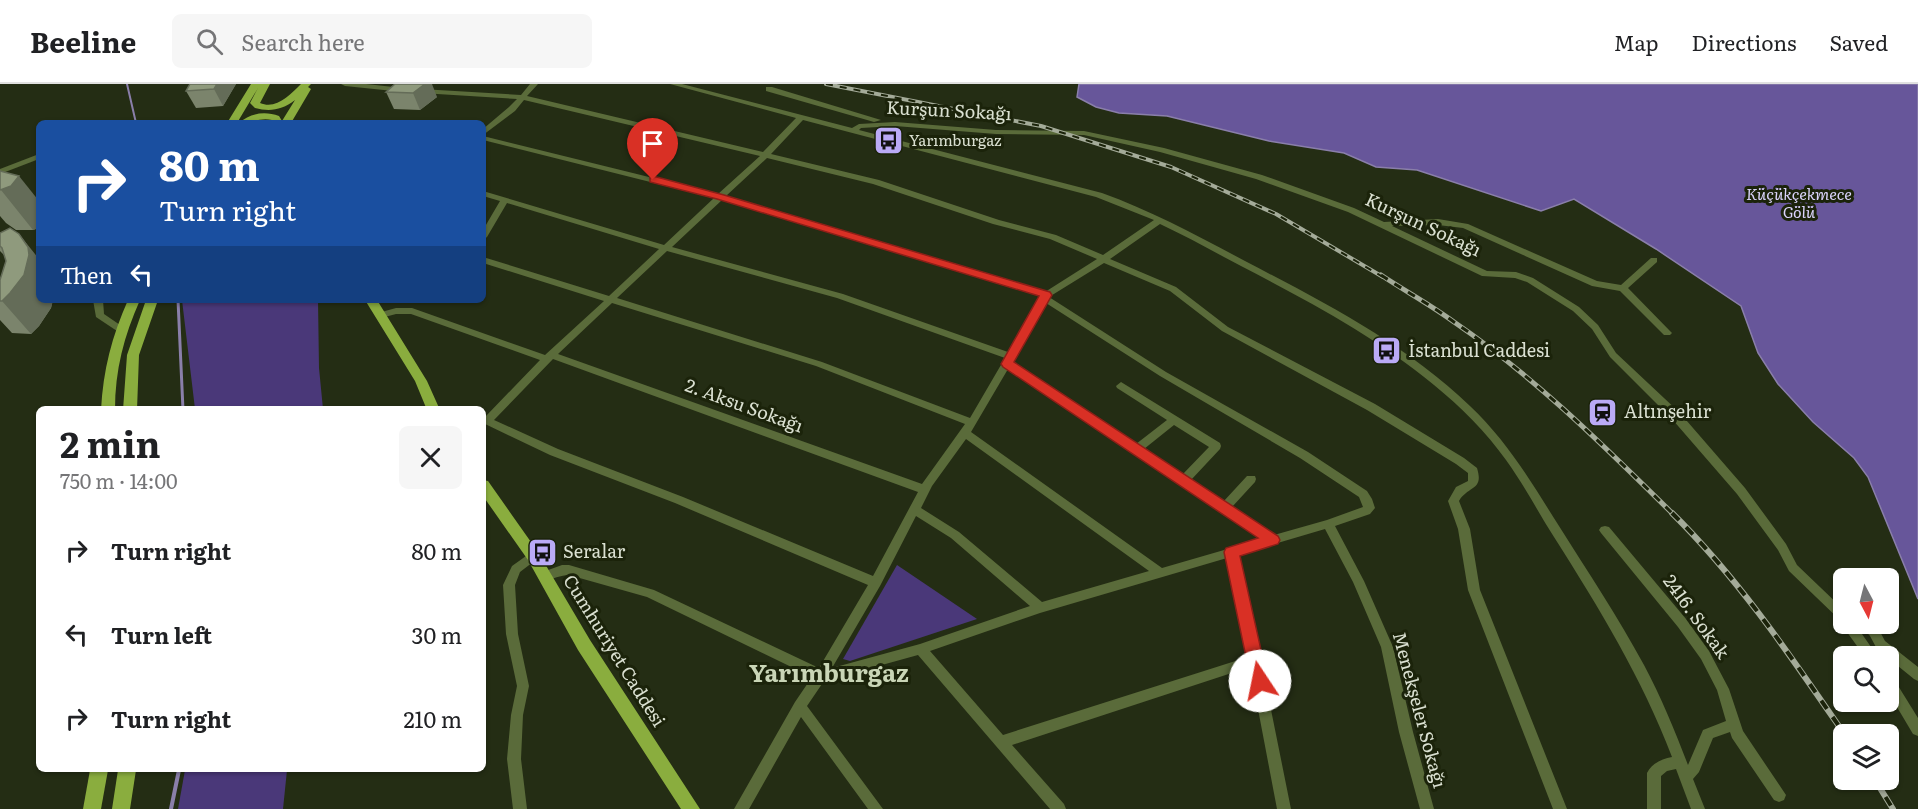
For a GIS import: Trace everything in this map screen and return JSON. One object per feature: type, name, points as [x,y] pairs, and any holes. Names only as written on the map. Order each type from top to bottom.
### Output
[{"type":"main road","points":[[234,120],[257,84]]},
{"type":"main road","points":[[265,84],[255,104],[268,108],[283,105],[307,84]]},
{"type":"main road","points":[[288,120],[301,100],[307,84]]},
{"type":"main road","points":[[301,100],[301,119]]},
{"type":"main road","points":[[251,120],[268,116],[277,120]]},
{"type":"main road","points":[[108,406],[111,361],[120,329],[133,303]]},
{"type":"main road","points":[[130,406],[133,355],[151,303]]},
{"type":"main road","points":[[373,303],[421,381],[432,406]]},
{"type":"main road","name":"Cumhuriyet Caddesi","points":[[486,489],[533,556],[584,645],[691,809]]},
{"type":"main road","points":[[92,809],[99,772]]},
{"type":"main road","points":[[121,809],[127,772]]},
{"type":"street","points":[[345,84],[520,97],[619,119],[927,197],[996,222],[1053,237],[1173,289],[1225,329],[1371,407],[1473,471],[1473,483],[1460,490],[1453,501],[1464,529],[1474,590],[1560,809]]},
{"type":"street","points":[[486,131],[512,109],[520,97],[534,84]]},
{"type":"street","points":[[674,84],[1100,195],[1160,220],[1334,310],[1365,329],[1426,374],[1494,437],[1510,458],[1567,548],[1650,691],[1698,809]]},
{"type":"street","points":[[769,89],[862,117],[895,124]]},
{"type":"street","points":[[486,419],[764,156],[801,118]]},
{"type":"street","name":"Kurşun Sokağı","points":[[853,131],[859,126],[895,124],[958,127],[996,132],[1084,133],[1161,150],[1259,177],[1383,224],[1485,274],[1516,275],[1530,280],[1576,309],[1595,327],[1613,355],[1676,416],[1741,491],[1782,547],[1792,568],[1833,607]]},
{"type":"street","points":[[486,139],[720,197],[1045,297],[1163,374],[1304,455],[1367,499],[1369,508],[1328,524],[1040,608],[920,649],[836,673],[821,675],[650,593],[569,570],[544,576]]},
{"type":"street","points":[[0,168],[36,153]]},
{"type":"street","points":[[0,172],[36,157]]},
{"type":"street","points":[[486,194],[665,248],[840,296],[1009,360],[1273,540]]},
{"type":"street","points":[[486,232],[505,200]]},
{"type":"street","points":[[741,809],[800,706],[876,583],[925,490],[969,428],[1045,297],[1160,220]]},
{"type":"street","points":[[1383,224],[1438,222],[1465,226],[1596,284],[1623,288],[1667,333]]},
{"type":"street","points":[[1623,288],[1654,260]]},
{"type":"street","points":[[486,261],[819,364],[969,428],[1160,573]]},
{"type":"street","points":[[98,303],[99,315],[120,329]]},
{"type":"street","name":"2. Aksu Sokağı","points":[[381,315],[396,311],[412,311],[550,357],[925,490]]},
{"type":"street","points":[[1120,386],[1216,446],[1184,480]]},
{"type":"street","points":[[486,420],[554,452],[679,500],[876,583]]},
{"type":"street","points":[[1137,449],[1173,420]]},
{"type":"street","points":[[1225,507],[1251,479]]},
{"type":"street","points":[[915,510],[955,536],[1040,608]]},
{"type":"street","name":"Menekşeler Sokağı","points":[[1328,524],[1358,581],[1387,647],[1406,732],[1427,809]]},
{"type":"street","name":"2416. Sokak","points":[[1605,531],[1682,622],[1705,655],[1723,689],[1732,725],[1779,795]]},
{"type":"street","points":[[1231,552],[1256,660],[1284,809]]},
{"type":"street","points":[[520,809],[514,759],[517,715],[524,686],[512,634],[509,585],[518,566],[533,556]]},
{"type":"street","points":[[1875,634],[1881,645],[1918,675]]},
{"type":"street","points":[[920,649],[1059,809]]},
{"type":"street","points":[[1001,742],[1256,660]]},
{"type":"street","points":[[1899,698],[1918,730]]},
{"type":"street","points":[[800,706],[876,809]]},
{"type":"street","points":[[1686,777],[1694,768],[1707,734],[1732,725]]},
{"type":"street","points":[[1654,809],[1654,773],[1664,765],[1680,762]]},
{"type":"shaded area","points":[[182,303],[318,303],[319,368],[323,406],[195,406]]},
{"type":"shaded area","points":[[897,565],[977,619],[850,661],[843,659]]},
{"type":"shaded area","points":[[185,772],[287,772],[283,809],[178,809]]},
{"type":"water","name":"Küçükçekmece Gölü","points":[[1079,84],[1918,84],[1918,599],[1868,477],[1854,458],[1813,422],[1778,384],[1758,353],[1741,306],[1656,249],[1574,199],[1541,211],[1417,170],[1376,167],[1344,153],[1269,141],[1167,116],[1119,113],[1096,107],[1077,97]]},
{"type":"building","points":[[190,84],[217,84],[214,89],[186,91]]},
{"type":"building","points":[[395,84],[425,84],[413,93],[386,92]]},
{"type":"building","points":[[0,171],[19,176],[11,186],[0,190]]},
{"type":"building","points":[[10,228],[19,234],[28,247],[29,255],[24,275],[10,293],[0,301],[0,280],[6,261],[0,246],[0,233]]},
{"type":"waterway","points":[[127,84],[135,120]]},
{"type":"waterway","points":[[178,303],[183,406]]},
{"type":"waterway","points":[[171,809],[179,772]]},
{"type":"railway","points":[[826,84],[1041,126],[1171,167],[1276,214],[1383,277]]},
{"type":"railway","points":[[1381,275],[1445,316],[1513,366],[1595,438],[1673,514]]},
{"type":"railway","points":[[1673,514],[1742,592],[1785,648],[1837,724]]},
{"type":"railway","points":[[1881,790],[1893,809]]},
{"type":"place","name":"Yarımburgaz","points":[[888,141]]},
{"type":"place","name":"İstanbul Caddesi","points":[[1387,351]]},
{"type":"place","name":"Altınşehir","points":[[1603,412]]},
{"type":"place","name":"Seralar","points":[[542,552]]},
{"type":"district","name":"Yarımburgaz","points":[[829,674]]},
{"type":"route","points":[[653,180],[720,197],[1046,295],[1007,364],[1273,540],[1231,552],[1260,681]]}]
